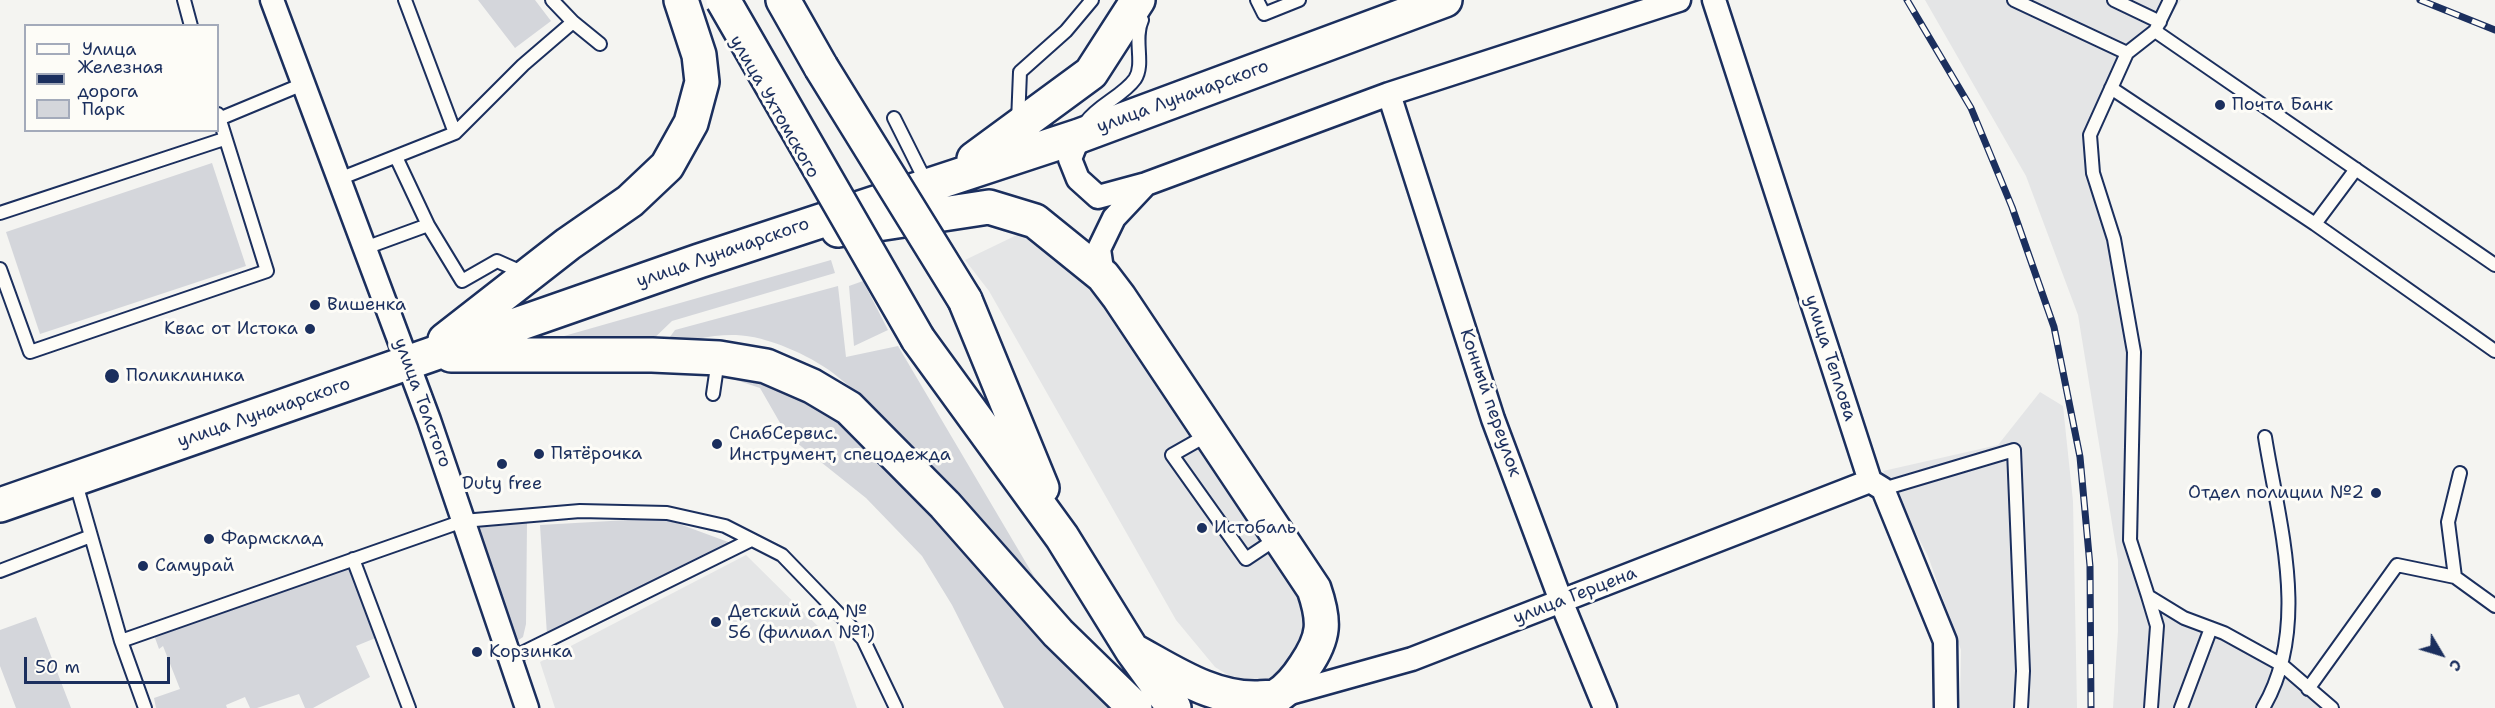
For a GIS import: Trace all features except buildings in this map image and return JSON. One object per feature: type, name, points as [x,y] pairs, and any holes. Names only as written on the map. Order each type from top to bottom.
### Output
[{"type":"main road","points":[[416,358],[630,201],[667,166],[691,123],[702,82],[699,55],[681,0]]},
{"type":"main road","points":[[723,0],[918,339],[1062,537],[1132,650],[1174,708]]},
{"type":"main road","points":[[783,0],[965,300],[1062,537]]},
{"type":"main road","points":[[797,0],[822,67]]},
{"type":"main road","points":[[938,180],[1018,128],[1091,73],[1138,0]]},
{"type":"main road","name":"улица Луначарского","points":[[0,505],[748,244],[938,180],[1079,136],[1445,0]]},
{"type":"main road","points":[[748,244],[989,207],[1035,221],[1103,276],[1314,589],[1322,613],[1322,632],[1312,655],[1298,677],[1275,697],[1241,698],[1198,686],[1132,650]]},
{"type":"main road","points":[[416,358],[652,355],[718,358],[766,366],[812,386],[849,408],[945,506],[1058,633],[1135,708]]},
{"type":"street","name":"улица Толстого","points":[[272,0],[365,248],[416,358],[463,521],[527,708]]},
{"type":"street","name":"улица Ухтомского","points":[[711,0],[836,215]]},
{"type":"street","points":[[1079,136],[1070,159],[1078,179],[1098,197],[1146,184],[1389,94],[1679,0]]},
{"type":"street","name":"улица Теплова","points":[[1714,0],[1877,485],[1946,641],[1946,708]]},
{"type":"street","name":"Конный переулок","points":[[1389,94],[1493,418],[1561,602],[1605,708]]},
{"type":"street","points":[[1103,276],[1099,249],[1114,218],[1146,184]]},
{"type":"street","name":"улица Герцена","points":[[1275,697],[1412,659],[1877,485]]},
{"type":"lane","points":[[184,0],[190,24]]},
{"type":"lane","points":[[405,0],[455,133]]},
{"type":"lane","points":[[552,0],[573,22],[600,44]]},
{"type":"lane","points":[[1018,128],[1020,72],[1066,31],[1092,0]]},
{"type":"lane","points":[[1079,136],[1087,120],[1135,78],[1139,64],[1136,31],[1152,0]]},
{"type":"lane","points":[[1257,0],[1264,14],[1299,0]]},
{"type":"lane","points":[[2014,0],[2127,53]]},
{"type":"lane","points":[[2114,0],[2157,26],[2356,169],[2495,265]]},
{"type":"lane","points":[[2151,708],[2157,627],[2130,540],[2134,352],[2114,239],[2093,172],[2090,135],[2127,53],[2157,26],[2170,0]]},
{"type":"lane","points":[[339,179],[455,133],[522,65],[573,22]]},
{"type":"lane","points":[[219,116],[303,84]]},
{"type":"lane","points":[[2111,88],[2315,224],[2495,351]]},
{"type":"lane","points":[[894,118],[938,180]]},
{"type":"lane","points":[[0,269],[30,352],[267,271],[219,120]]},
{"type":"lane","points":[[0,213],[224,139]]},
{"type":"lane","points":[[396,156],[428,225],[462,280],[497,261],[528,275]]},
{"type":"lane","points":[[2315,224],[2356,169]]},
{"type":"lane","points":[[365,248],[428,225]]},
{"type":"lane","points":[[713,394],[718,358]]},
{"type":"lane","points":[[1210,433],[1172,455],[1246,559],[1279,537]]},
{"type":"lane","points":[[2263,708],[2273,692],[2282,665],[2290,595],[2265,437]]},
{"type":"lane","points":[[1877,485],[2014,450],[2023,671],[2021,708]]},
{"type":"lane","points":[[2455,576],[2448,522],[2460,473]]},
{"type":"lane","points":[[74,478],[121,641],[145,708]]},
{"type":"lane","points":[[121,641],[463,521],[580,511],[667,513],[725,526],[782,555],[863,639],[896,708]]},
{"type":"lane","points":[[0,571],[91,536]]},
{"type":"lane","points":[[510,659],[751,540]]},
{"type":"lane","points":[[353,559],[409,708]]},
{"type":"lane","points":[[2308,689],[2397,565],[2455,576],[2495,606]]},
{"type":"lane","points":[[2148,596],[2184,618],[2211,628],[2282,665],[2332,708]]},
{"type":"lane","points":[[2181,708],[2211,628]]},
{"type":"shaded area","points":[[1925,0],[2181,0],[2163,27],[2133,56],[2090,142],[2139,346],[2139,556],[2152,599],[2228,632],[2322,689],[2335,700],[2329,708],[2113,708],[2118,631],[2118,560],[2078,315],[2026,176]]},
{"type":"shaded area","points":[[1019,234],[1060,256],[1096,294],[1298,598],[1306,636],[1273,686],[1244,685],[1215,667],[1176,620],[989,291],[965,260]]},
{"type":"shaded area","points":[[2040,392],[2063,406],[2073,501],[2077,708],[1960,708],[1961,650],[1928,556],[1883,471],[1998,445]]},
{"type":"shaded area","name":"Детский сад № 56 (филиал №1)","points":[[746,555],[834,642],[857,708],[555,708],[540,662]]},
{"type":"green space","points":[[478,0],[535,0],[551,21],[515,48]]},
{"type":"green space","points":[[212,163],[246,266],[40,334],[6,232]]},
{"type":"green space","points":[[831,260],[835,273],[672,321],[647,345],[550,340]]},
{"type":"green space","points":[[863,281],[888,330],[854,346],[849,286]]},
{"type":"green space","points":[[838,286],[846,357],[898,346],[1035,578],[887,420],[823,366],[800,353],[748,336],[718,336],[664,345],[675,330]]},
{"type":"green space","points":[[729,369],[807,393],[861,438],[1110,708],[1004,708],[952,605],[922,556],[866,498],[787,435],[760,388],[733,379],[729,374]]},
{"type":"green space","points":[[663,518],[731,543],[547,635],[540,525]]},
{"type":"green space","points":[[527,523],[526,624],[523,637],[514,643],[475,528]]},
{"type":"green space","points":[[350,564],[378,637],[356,646],[370,677],[313,708],[305,708],[299,694],[257,708],[250,708],[245,697],[226,705],[227,708],[156,708],[154,698],[180,689],[163,646],[159,649],[154,635]]},
{"type":"green space","points":[[36,617],[71,708],[16,708],[0,666],[0,630]]},
{"type":"railway","points":[[1907,0],[1971,108],[2012,207],[2054,327],[2080,457],[2090,566],[2091,708]]},
{"type":"railway","points":[[2420,0],[2495,30]]},
{"type":"place","name":"Почта Банк","points":[[2220,105]]},
{"type":"place","name":"Вишенка","points":[[315,305]]},
{"type":"place","name":"Квас от Истока","points":[[310,329]]},
{"type":"place","name":"Поликлиника","points":[[112,376]]},
{"type":"place","name":"СнабСервис. Инструмент, спецодежда","points":[[717,444]]},
{"type":"place","name":"Пятёрочка","points":[[539,454]]},
{"type":"place","name":"Duty free","points":[[502,464]]},
{"type":"place","name":"Отдел полиции №2","points":[[2376,493]]},
{"type":"place","name":"Истобаль","points":[[1202,528]]},
{"type":"place","name":"Фармсклад","points":[[209,539]]},
{"type":"place","name":"Самурай","points":[[143,566]]},
{"type":"place","name":"Детский сад № 56 (филиал №1)","points":[[716,622]]},
{"type":"place","name":"Корзинка","points":[[477,652]]}]
